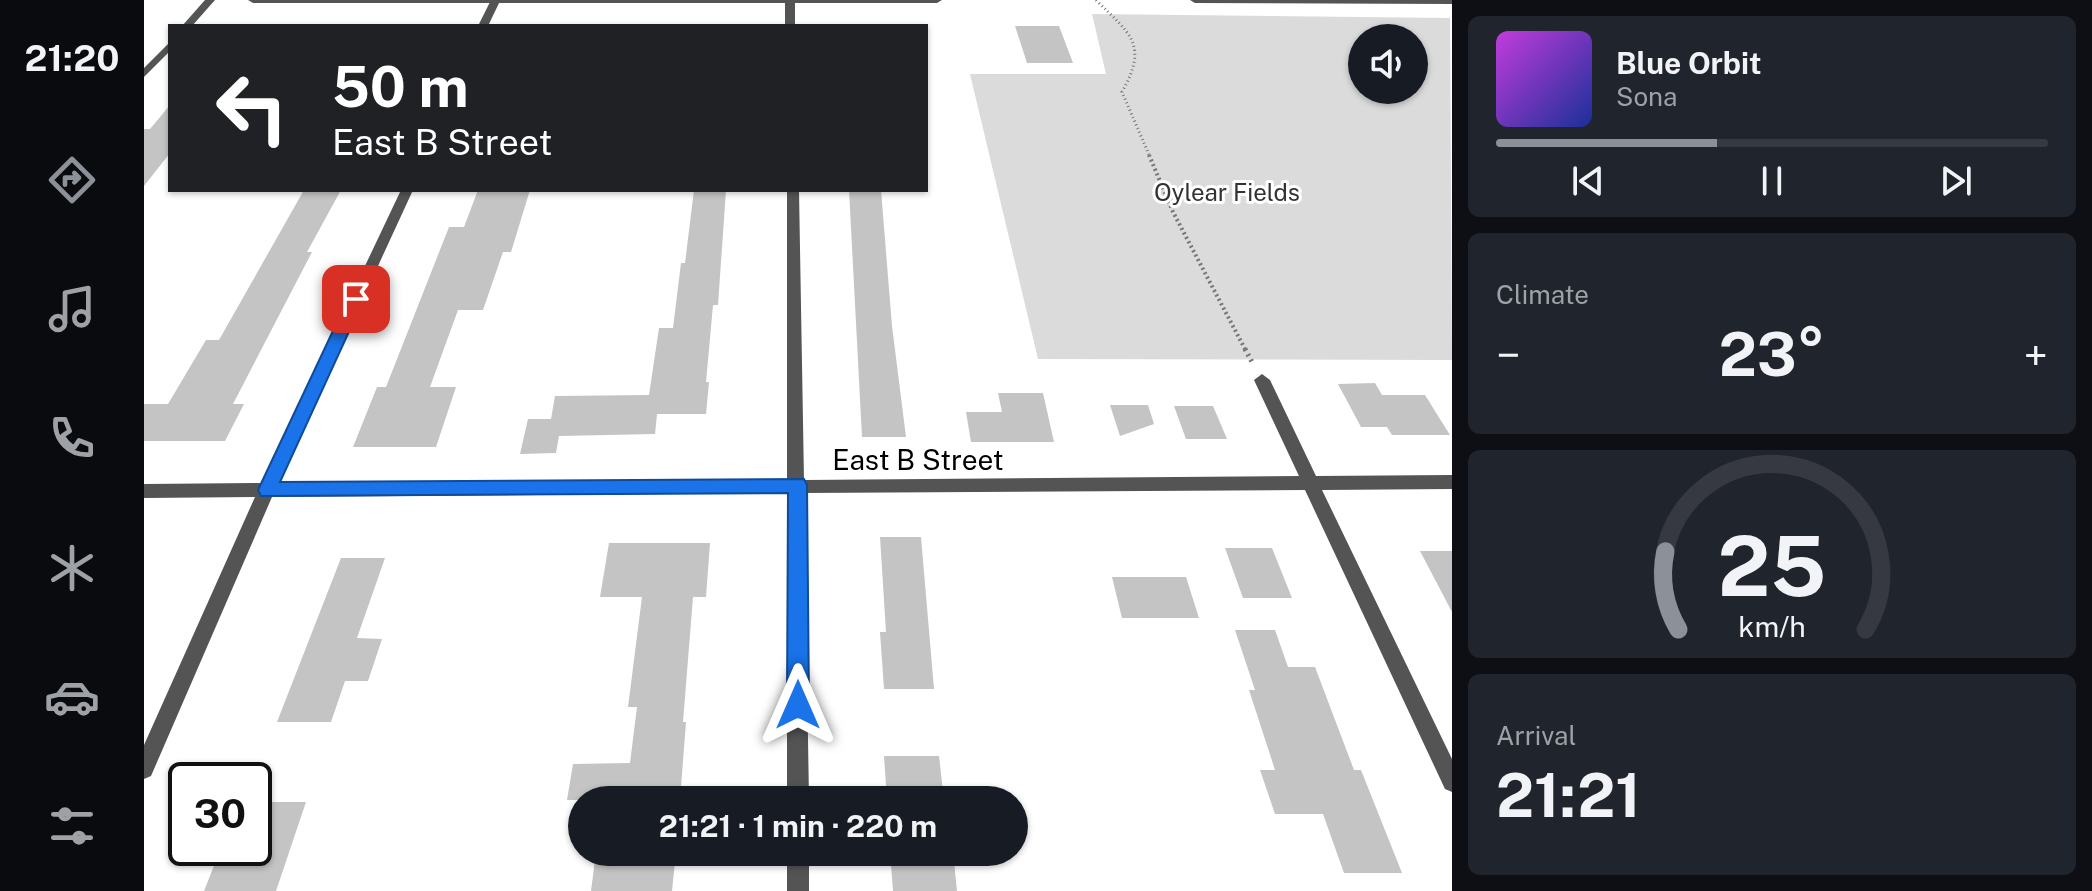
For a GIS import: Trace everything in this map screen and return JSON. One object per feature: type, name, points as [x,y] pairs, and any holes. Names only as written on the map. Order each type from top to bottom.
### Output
[{"type":"street","points":[[189,24],[210,0]]},
{"type":"street","points":[[253,0],[937,0]]},
{"type":"street","points":[[790,0],[790,24]]},
{"type":"street","points":[[1195,0],[1452,1]]},
{"type":"street","points":[[484,24],[495,1]]},
{"type":"street","points":[[144,74],[168,47]]},
{"type":"street","points":[[144,769],[267,490],[406,192]]},
{"type":"street","points":[[793,192],[798,786]]},
{"type":"street","points":[[1262,380],[1452,782]]},
{"type":"street","name":"East B Street","points":[[144,491],[1452,482]]},
{"type":"street","points":[[798,866],[798,891]]},
{"type":"path","points":[[1096,0],[1133,38],[1139,51],[1135,72],[1122,92],[1173,212],[1262,380]]},
{"type":"green space","name":"Oylear Fields","points":[[1092,14],[1450,18],[1452,360],[1038,359],[970,74],[1106,74]]},
{"type":"building","points":[[1015,26],[1059,26],[1073,63],[1027,63]]},
{"type":"building","points":[[168,107],[168,156],[144,186],[144,129],[150,129]]},
{"type":"building","points":[[303,192],[340,192],[233,404],[244,404],[225,441],[144,441],[144,404],[168,404],[206,340],[219,340]]},
{"type":"building","points":[[477,192],[529,192],[511,252],[503,252],[483,310],[458,310],[430,387],[456,387],[436,447],[353,447],[377,387],[386,387],[449,227],[464,227]]},
{"type":"building","points":[[694,192],[726,192],[718,305],[713,305],[706,382],[709,382],[706,414],[657,414],[655,434],[559,436],[556,453],[520,454],[528,419],[551,419],[555,396],[649,395],[659,328],[673,328],[681,263],[685,263]]},
{"type":"building","points":[[849,192],[881,192],[892,326],[906,437],[862,437]]},
{"type":"building","points":[[1375,383],[1382,395],[1425,395],[1450,435],[1392,435],[1387,427],[1361,427],[1338,384]]},
{"type":"building","points":[[998,393],[1043,393],[1054,442],[971,442],[966,412],[1002,412]]},
{"type":"building","points":[[1110,405],[1148,405],[1154,424],[1120,436]]},
{"type":"building","points":[[1174,406],[1213,406],[1227,439],[1186,439]]},
{"type":"building","points":[[880,537],[921,537],[934,689],[884,689],[880,632],[886,632]]},
{"type":"building","points":[[609,543],[710,543],[706,597],[693,597],[681,786],[569,786],[573,764],[630,763],[637,707],[628,707],[642,597],[600,597]]},
{"type":"building","points":[[1225,548],[1272,548],[1292,598],[1243,598]]},
{"type":"building","points":[[1420,551],[1452,551],[1452,612]]},
{"type":"building","points":[[341,558],[385,558],[357,638],[382,639],[368,681],[345,681],[331,722],[277,722]]},
{"type":"building","points":[[1112,577],[1186,577],[1199,618],[1122,618]]},
{"type":"building","points":[[1235,630],[1275,630],[1288,667],[1315,667],[1354,770],[1361,770],[1402,873],[1344,873],[1323,814],[1275,814],[1260,770],[1275,770],[1249,690],[1255,690]]},
{"type":"building","points":[[884,756],[939,756],[942,786],[886,786]]},
{"type":"building","points":[[272,802],[306,802],[276,891],[204,891],[214,866],[272,866]]},
{"type":"building","points":[[594,866],[675,866],[672,891],[591,891]]},
{"type":"building","points":[[891,866],[954,866],[957,891],[893,891]]},
{"type":"route","points":[[356,299],[267,490],[797,485],[798,705]]}]
